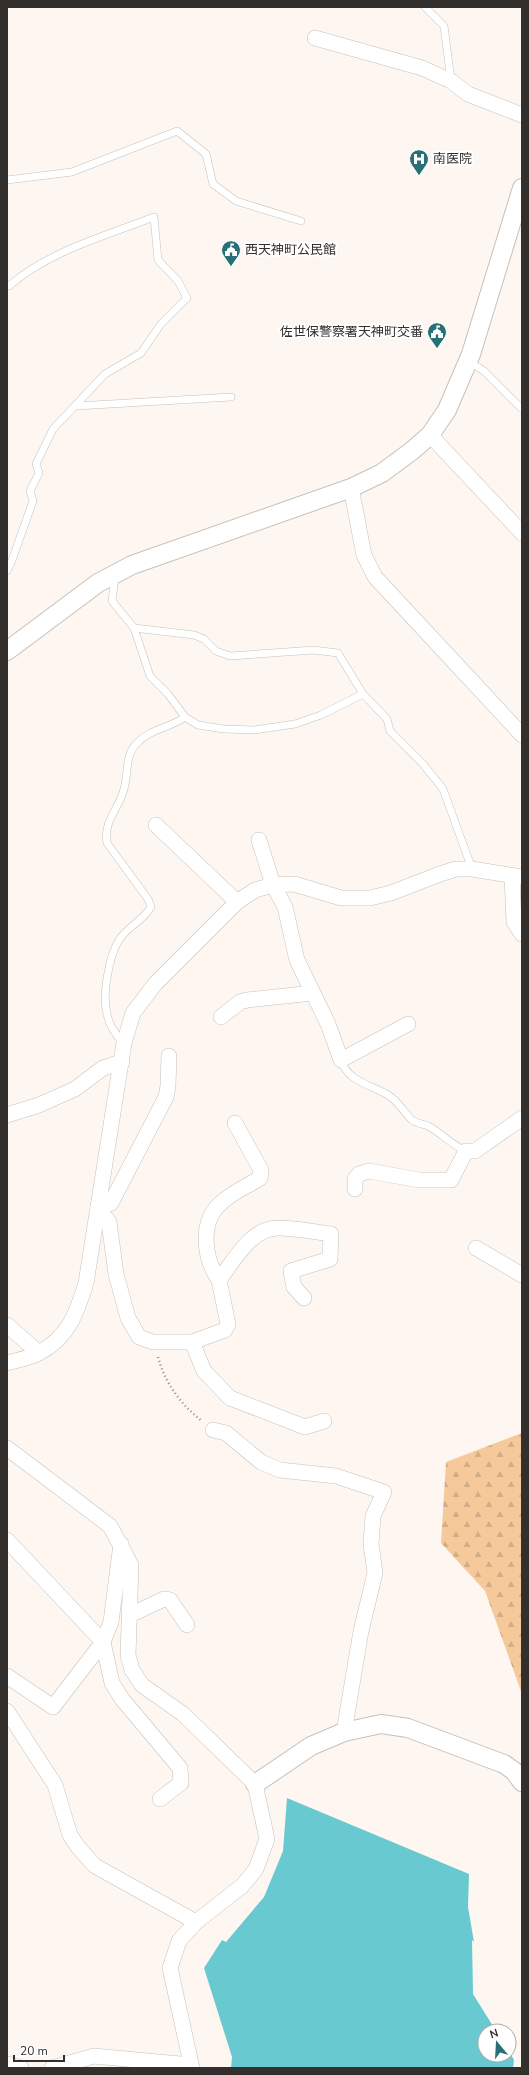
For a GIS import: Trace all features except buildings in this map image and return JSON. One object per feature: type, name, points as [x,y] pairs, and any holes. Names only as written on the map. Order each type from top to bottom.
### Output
[{"type":"street","points":[[315,38],[422,68],[451,81],[468,94],[522,115]]},
{"type":"street","points":[[7,651],[98,583],[132,565],[351,488],[382,473],[430,435],[447,410],[468,361],[522,188]]},
{"type":"street","points":[[430,435],[522,533]]},
{"type":"street","points":[[351,488],[364,555],[375,577],[522,735]]},
{"type":"street","points":[[156,825],[237,902]]},
{"type":"street","points":[[259,840],[273,885],[285,907],[294,950],[328,1024],[341,1060],[408,1024]]},
{"type":"street","points":[[7,1364],[39,1353],[60,1338],[77,1313],[86,1283],[108,1154],[112,1108],[122,1062],[124,1043],[133,1013],[155,984],[237,902],[255,890],[273,885],[294,884],[341,898],[370,898],[391,893],[456,869],[472,869],[517,876],[514,922],[522,934]]},
{"type":"street","points":[[221,1017],[240,1002],[313,993]]},
{"type":"street","points":[[98,1208],[111,1203],[166,1097],[169,1056]]},
{"type":"street","points":[[7,1116],[39,1106],[75,1089],[103,1068],[122,1062]]},
{"type":"street","points":[[355,1189],[355,1179],[359,1174],[369,1171],[419,1180],[451,1180],[466,1151],[474,1151],[522,1118]]},
{"type":"street","points":[[98,1208],[109,1222],[116,1274],[128,1318],[139,1337],[153,1342],[192,1342],[225,1330],[228,1324],[219,1280],[214,1272],[205,1240],[210,1217],[220,1203],[260,1178],[261,1170],[235,1123]]},
{"type":"street","points":[[219,1280],[250,1240],[263,1230],[278,1227],[331,1234],[330,1259],[291,1271],[294,1287],[304,1298]]},
{"type":"street","points":[[476,1248],[522,1275]]},
{"type":"street","points":[[7,1326],[39,1353]]},
{"type":"street","points":[[192,1342],[204,1370],[230,1398],[305,1427],[324,1421]]},
{"type":"street","points":[[213,1430],[226,1432],[260,1462],[280,1470],[336,1476],[384,1492],[373,1516],[371,1544],[375,1573],[361,1631],[344,1732]]},
{"type":"street","points":[[7,1448],[110,1526],[131,1565],[128,1655],[132,1670],[142,1685],[183,1714],[255,1784],[267,1839],[256,1869],[242,1886],[196,1922],[179,1941],[170,1968],[192,2067],[94,2056],[52,2068]]},
{"type":"street","points":[[7,1540],[103,1642],[112,1683],[119,1694],[180,1768],[181,1783],[160,1799]]},
{"type":"street","points":[[7,1676],[53,1707],[103,1642],[111,1622],[121,1544]]},
{"type":"street","points":[[130,1616],[164,1599],[170,1600],[187,1625]]},
{"type":"street","points":[[7,1711],[55,1785],[70,1834],[78,1847],[96,1866],[196,1922]]},
{"type":"street","points":[[255,1784],[311,1746],[344,1732],[381,1724],[408,1728],[504,1764],[514,1771],[522,1782]]},
{"type":"street","points":[[7,2064],[21,2068]]},
{"type":"lane","points":[[425,7],[444,26],[451,81]]},
{"type":"lane","points":[[7,180],[72,172],[177,131],[206,154],[213,184],[236,201],[301,221]]},
{"type":"lane","points":[[7,571],[33,501],[30,491],[40,473],[36,464],[54,429],[105,374],[141,353],[161,324],[187,298],[178,281],[158,260],[154,217],[57,255],[19,276],[9,286]]},
{"type":"lane","points":[[468,361],[484,371],[522,409]]},
{"type":"lane","points":[[76,406],[230,398]]},
{"type":"lane","points":[[115,574],[112,601],[134,628],[150,676],[168,694],[185,717],[198,725],[224,729],[254,730],[295,724],[320,715],[363,694]]},
{"type":"lane","points":[[134,628],[194,635],[204,639],[216,651],[230,656],[314,650],[338,653],[363,694],[387,719],[390,731],[422,764],[443,789],[472,869]]},
{"type":"lane","points":[[124,1043],[114,1033],[107,1015],[105,1001],[111,955],[119,938],[147,914],[151,907],[148,899],[107,843],[105,834],[110,819],[124,789],[127,758],[136,743],[149,733],[178,722],[185,717]]},
{"type":"lane","points":[[341,1060],[343,1066],[355,1078],[391,1097],[405,1109],[412,1120],[429,1126],[457,1148],[466,1151]]},
{"type":"path","points":[[153,1342],[162,1371],[174,1392],[193,1414],[213,1430]]},
{"type":"green space","points":[[522,1433],[522,1694],[485,1591],[441,1543],[446,1462]]},
{"type":"water","points":[[287,1798],[469,1874],[468,1907],[474,1942],[472,1940],[473,1994],[491,2023],[477,2023],[477,2063],[514,2063],[513,2068],[231,2068],[232,2057],[204,1968],[222,1940],[226,1942],[264,1897],[283,1851]]},
{"type":"place","name":"南医院","points":[[419,176]]},
{"type":"place","name":"西天神町公民館","points":[[231,267]]},
{"type":"place","name":"佐世保警察署天神町交番","points":[[437,349]]}]
